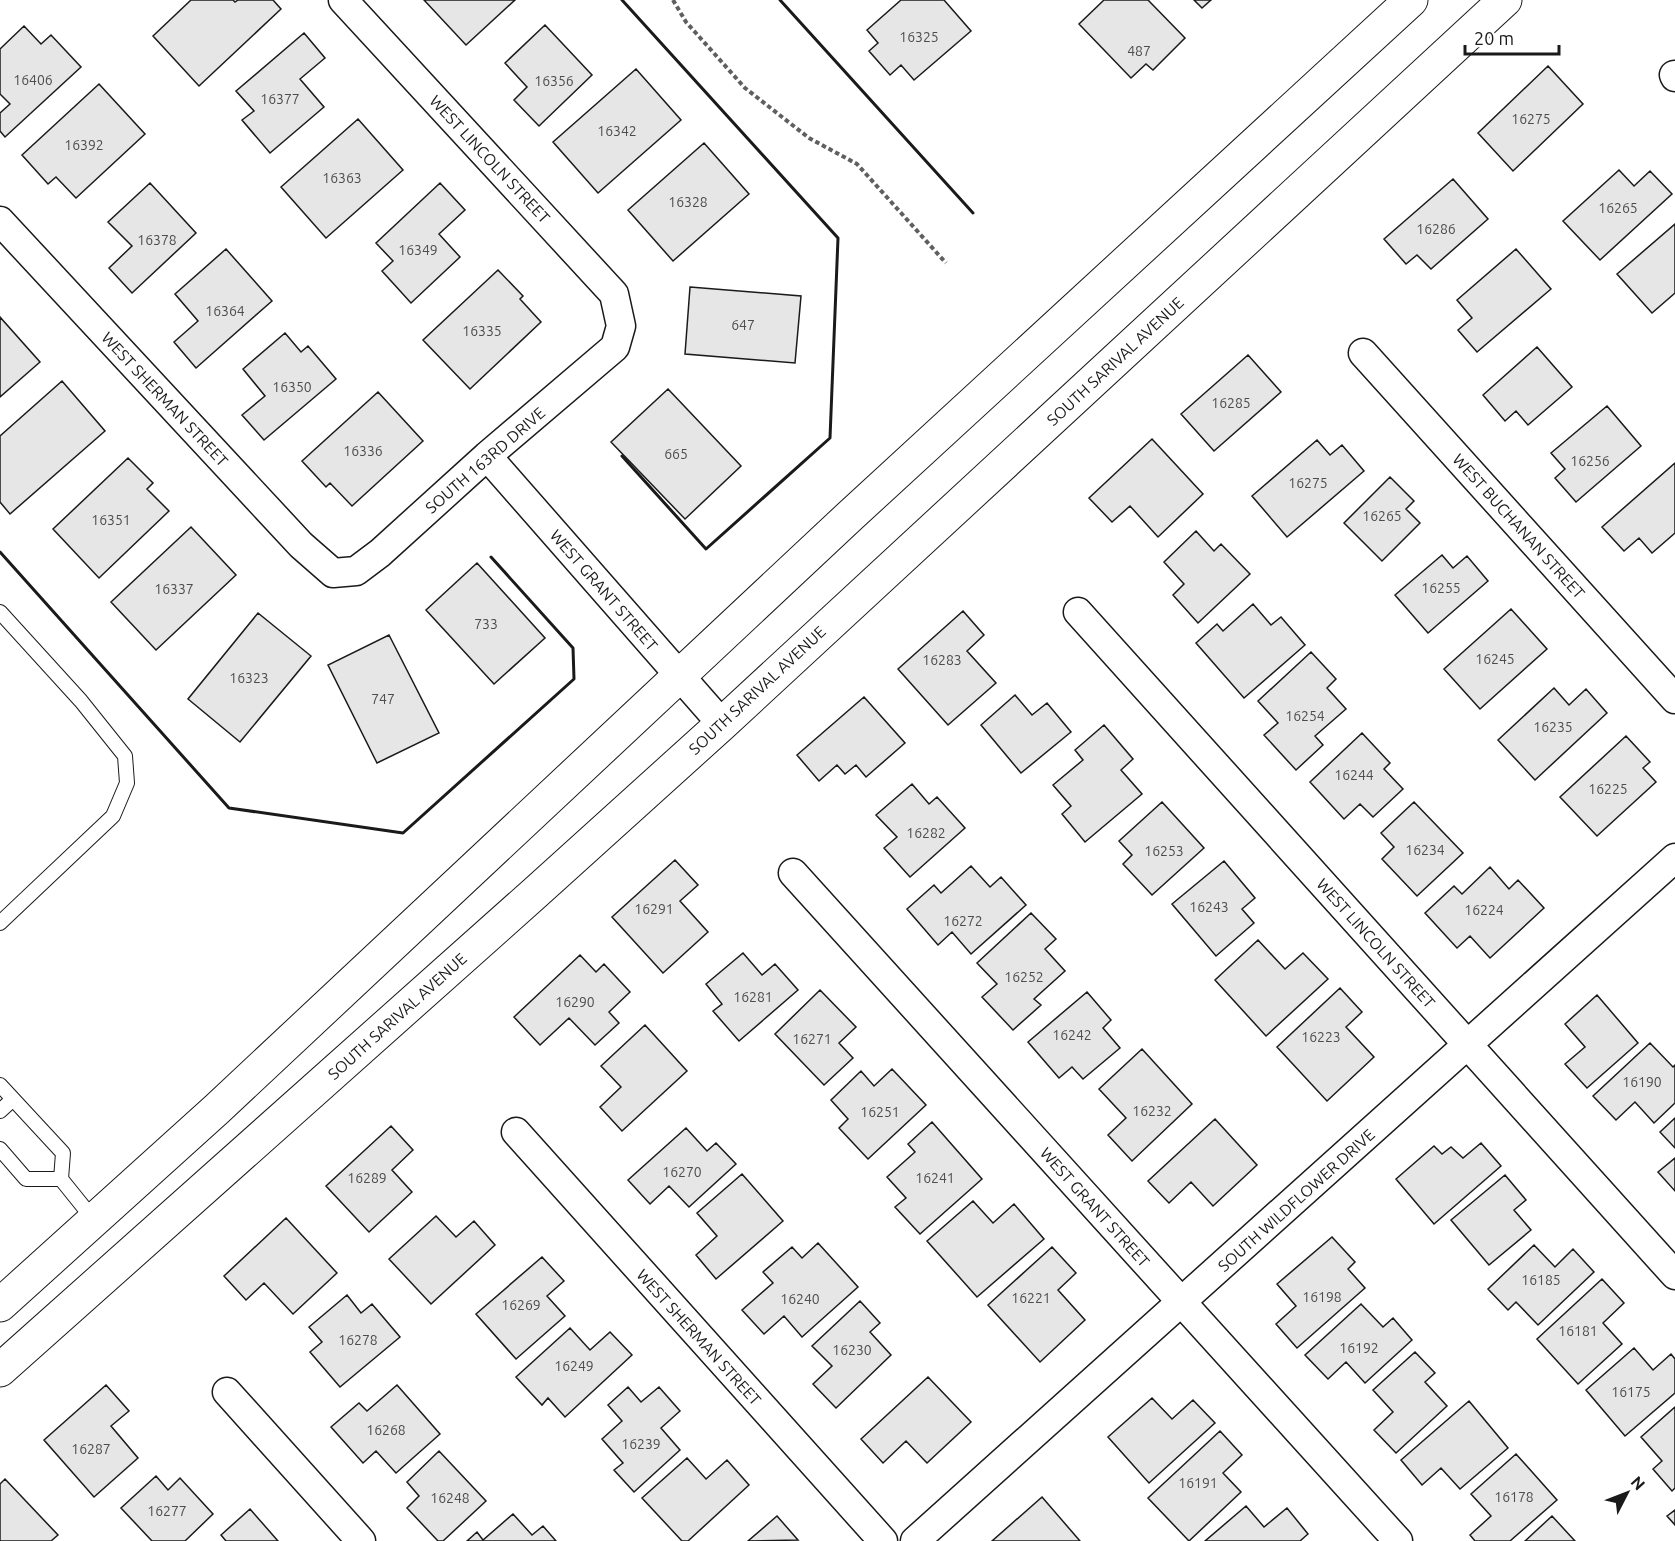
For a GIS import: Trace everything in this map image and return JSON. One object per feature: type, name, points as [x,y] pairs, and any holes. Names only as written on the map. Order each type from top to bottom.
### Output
[{"type":"main road","points":[[0,1305],[217,1109],[858,508],[1411,0]]},
{"type":"main road","name":"SOUTH SARIVAL AVENUE","points":[[0,1370],[722,724],[1505,0]]},
{"type":"street","name":"WEST LINCOLN STREET","points":[[343,0],[614,294],[621,326]]},
{"type":"street","name":"WEST SHERMAN STREET","points":[[0,221],[301,545],[333,573]]},
{"type":"street","name":"SOUTH 163RD DRIVE","points":[[333,573],[356,571],[380,553],[487,456],[615,347],[621,326]]},
{"type":"street","name":"WEST BUCHANAN STREET","points":[[1363,353],[1675,699]]},
{"type":"street","name":"WEST GRANT STREET","points":[[487,456],[722,724]]},
{"type":"street","name":"WEST LINCOLN STREET","points":[[1078,612],[1675,1275]]},
{"type":"street","name":"SOUTH WILDFLOWER DRIVE","points":[[915,1541],[1675,858]]},
{"type":"street","name":"WEST GRANT STREET","points":[[793,873],[1398,1541]]},
{"type":"street","name":"WEST SHERMAN STREET","points":[[516,1132],[883,1541]]},
{"type":"street","points":[[227,1392],[361,1541]]},
{"type":"lane","points":[[0,612],[81,701],[125,756],[128,783],[113,816],[0,924]]},
{"type":"lane","points":[[0,1085],[63,1153],[61,1179],[94,1220]]},
{"type":"lane","points":[[0,1111],[13,1099]]},
{"type":"lane","points":[[0,1149],[26,1179],[61,1179]]},
{"type":"path","points":[[673,0],[686,22],[745,88],[809,138],[856,164],[946,263]]},
{"type":"building","points":[[191,0],[233,0],[235,2],[238,0],[273,0],[281,9],[199,86],[153,36]]},
{"type":"building","points":[[424,0],[515,0],[466,45]]},
{"type":"building","points":[[901,0],[944,0],[971,31],[914,80],[901,65],[890,75],[869,51],[878,43],[867,30]]},
{"type":"building","points":[[1104,0],[1148,0],[1185,38],[1153,70],[1146,64],[1131,78],[1079,24]]},
{"type":"building","points":[[1194,0],[1211,0],[1202,8]]},
{"type":"building","points":[[545,25],[592,75],[539,126],[514,100],[527,87],[505,63]]},
{"type":"building","points":[[24,26],[41,44],[51,35],[81,67],[5,137],[0,131],[0,113],[10,104],[0,94],[0,49]]},
{"type":"building","points":[[304,33],[325,58],[300,79],[324,107],[270,153],[242,120],[254,111],[236,91]]},
{"type":"building","points":[[1548,66],[1583,104],[1513,171],[1478,133]]},
{"type":"building","points":[[636,69],[681,120],[598,193],[553,142]]},
{"type":"building","points":[[99,84],[145,134],[76,198],[56,177],[48,184],[22,155]]},
{"type":"building","points":[[358,119],[403,170],[326,238],[281,187]]},
{"type":"building","points":[[704,143],[749,194],[673,261],[628,210]]},
{"type":"building","points":[[1619,170],[1634,186],[1650,171],[1672,194],[1600,260],[1563,221]]},
{"type":"building","points":[[1453,179],[1488,219],[1431,269],[1417,255],[1406,264],[1384,239]]},
{"type":"building","points":[[150,183],[196,233],[132,293],[109,268],[132,246],[108,222]]},
{"type":"building","points":[[440,183],[465,210],[439,234],[460,257],[411,303],[382,271],[393,261],[376,243]]},
{"type":"building","points":[[1675,224],[1675,293],[1652,313],[1617,274]]},
{"type":"building","points":[[226,249],[272,301],[196,368],[174,342],[198,321],[175,294]]},
{"type":"building","points":[[1516,249],[1551,289],[1477,352],[1458,330],[1472,318],[1457,300]]},
{"type":"building","points":[[498,270],[523,296],[520,299],[541,322],[470,389],[423,340]]},
{"type":"building","points":[[690,287],[801,296],[795,363],[685,354]]},
{"type":"building","points":[[0,317],[40,362],[0,397]]},
{"type":"building","points":[[285,333],[301,352],[308,346],[336,379],[264,440],[242,415],[265,396],[243,369]]},
{"type":"building","points":[[1537,347],[1572,387],[1528,425],[1516,411],[1505,421],[1483,395]]},
{"type":"building","points":[[1248,355],[1281,392],[1214,451],[1181,414]]},
{"type":"building","points":[[62,381],[105,431],[10,514],[0,502],[0,436]]},
{"type":"building","points":[[668,389],[741,466],[685,519],[611,442]]},
{"type":"building","points":[[378,392],[423,441],[352,506],[330,483],[326,487],[302,461]]},
{"type":"building","points":[[1607,406],[1641,446],[1576,502],[1555,478],[1565,469],[1551,453]]},
{"type":"building","points":[[1152,439],[1203,494],[1158,537],[1130,506],[1112,522],[1089,498]]},
{"type":"building","points":[[1317,440],[1330,455],[1342,445],[1364,471],[1287,537],[1252,496]]},
{"type":"building","points":[[128,458],[153,483],[147,489],[169,511],[99,578],[53,529]]},
{"type":"building","points":[[1675,463],[1675,533],[1652,553],[1639,538],[1624,551],[1602,527]]},
{"type":"building","points":[[1390,477],[1414,501],[1406,509],[1420,523],[1382,561],[1344,523]]},
{"type":"building","points":[[191,527],[236,575],[156,650],[111,602]]},
{"type":"building","points":[[1196,531],[1214,551],[1221,544],[1250,574],[1198,623],[1173,595],[1184,584],[1164,562]]},
{"type":"building","points":[[1442,555],[1453,568],[1467,556],[1488,581],[1428,633],[1395,595]]},
{"type":"building","points":[[477,563],[545,638],[494,684],[426,610]]},
{"type":"building","points":[[1253,604],[1271,625],[1281,617],[1305,645],[1244,698],[1196,643],[1217,624],[1223,631]]},
{"type":"building","points":[[1511,609],[1547,649],[1480,709],[1444,669]]},
{"type":"building","points":[[963,611],[984,635],[967,651],[996,683],[948,725],[898,669]]},
{"type":"building","points":[[258,613],[311,656],[240,742],[188,699]]},
{"type":"building","points":[[389,635],[439,733],[377,763],[328,665]]},
{"type":"building","points":[[1311,652],[1336,679],[1327,688],[1346,709],[1315,736],[1323,745],[1296,770],[1264,735],[1278,723],[1258,701]]},
{"type":"building","points":[[1554,688],[1569,705],[1586,689],[1607,713],[1535,780],[1498,740]]},
{"type":"building","points":[[1015,695],[1032,715],[1047,703],[1071,732],[1021,773],[981,725]]},
{"type":"building","points":[[864,697],[905,743],[866,777],[856,765],[845,774],[837,765],[819,781],[797,755]]},
{"type":"building","points":[[1104,725],[1133,759],[1121,770],[1142,794],[1085,842],[1062,814],[1071,806],[1053,785],[1083,760],[1075,750]]},
{"type":"building","points":[[1362,733],[1390,763],[1384,769],[1403,789],[1373,817],[1360,804],[1344,819],[1310,782]]},
{"type":"building","points":[[1626,736],[1650,762],[1643,768],[1656,782],[1597,836],[1560,797]]},
{"type":"building","points":[[912,784],[929,804],[937,797],[965,828],[910,877],[884,848],[897,837],[876,815]]},
{"type":"building","points":[[1162,802],[1204,848],[1152,895],[1123,864],[1132,855],[1119,841]]},
{"type":"building","points":[[1414,802],[1463,853],[1417,896],[1382,859],[1394,847],[1381,833]]},
{"type":"building","points":[[675,860],[698,885],[680,901],[708,932],[663,973],[612,917]]},
{"type":"building","points":[[1224,861],[1255,898],[1242,909],[1254,923],[1216,956],[1172,904]]},
{"type":"building","points":[[971,866],[990,887],[1001,877],[1026,905],[971,954],[952,932],[938,945],[907,909],[934,885],[941,893]]},
{"type":"building","points":[[1490,867],[1509,889],[1518,880],[1544,908],[1490,958],[1470,936],[1457,948],[1425,913],[1454,886],[1462,894]]},
{"type":"building","points":[[1031,913],[1056,939],[1045,949],[1065,971],[1034,999],[1041,1005],[1013,1030],[982,997],[997,984],[977,963]]},
{"type":"building","points":[[1258,940],[1285,969],[1303,953],[1328,979],[1266,1036],[1215,980]]},
{"type":"building","points":[[743,953],[762,975],[775,964],[798,990],[739,1041],[713,1011],[722,1004],[706,984]]},
{"type":"building","points":[[580,955],[596,972],[604,964],[630,992],[609,1012],[619,1023],[595,1045],[569,1018],[540,1045],[514,1017]]},
{"type":"building","points":[[1340,988],[1362,1012],[1346,1027],[1374,1057],[1327,1101],[1277,1047]]},
{"type":"building","points":[[820,990],[856,1027],[839,1043],[853,1058],[824,1085],[775,1034]]},
{"type":"building","points":[[1087,992],[1111,1020],[1103,1028],[1120,1048],[1083,1079],[1072,1067],[1059,1078],[1028,1042]]},
{"type":"building","points":[[1597,995],[1638,1043],[1587,1088],[1565,1064],[1585,1047],[1565,1024]]},
{"type":"building","points":[[645,1025],[687,1071],[622,1131],[600,1107],[621,1087],[601,1066]]},
{"type":"building","points":[[1650,1043],[1673,1067],[1675,1065],[1675,1103],[1654,1123],[1635,1102],[1616,1120],[1593,1096]]},
{"type":"building","points":[[1142,1049],[1192,1104],[1132,1161],[1108,1135],[1126,1118],[1099,1089]]},
{"type":"building","points":[[892,1069],[926,1105],[868,1159],[839,1128],[848,1119],[831,1100],[861,1071],[874,1086]]},
{"type":"building","points":[[1675,1118],[1675,1148],[1660,1132]]},
{"type":"building","points":[[1215,1119],[1257,1165],[1213,1206],[1191,1182],[1169,1203],[1148,1181]]},
{"type":"building","points":[[932,1122],[982,1179],[920,1234],[895,1207],[906,1198],[887,1177],[915,1152],[908,1144]]},
{"type":"building","points":[[391,1126],[413,1150],[392,1170],[412,1192],[369,1232],[326,1186]]},
{"type":"building","points":[[686,1128],[707,1151],[716,1143],[736,1164],[689,1207],[669,1186],[650,1204],[628,1180]]},
{"type":"building","points":[[1481,1143],[1501,1166],[1434,1224],[1396,1179],[1434,1146],[1442,1154],[1451,1147],[1463,1158]]},
{"type":"building","points":[[1675,1158],[1675,1191],[1658,1172]]},
{"type":"building","points":[[742,1174],[783,1221],[716,1279],[696,1255],[717,1236],[697,1213]]},
{"type":"building","points":[[1505,1175],[1526,1200],[1514,1210],[1531,1230],[1489,1265],[1451,1220]]},
{"type":"building","points":[[973,1201],[993,1223],[1014,1204],[1044,1239],[977,1297],[927,1241]]},
{"type":"building","points":[[436,1216],[456,1237],[474,1221],[495,1245],[431,1304],[389,1259]]},
{"type":"building","points":[[286,1218],[337,1273],[293,1314],[264,1283],[246,1300],[224,1276]]},
{"type":"building","points":[[1332,1237],[1355,1262],[1348,1269],[1365,1288],[1297,1348],[1276,1324],[1296,1306],[1277,1284]]},
{"type":"building","points":[[818,1243],[858,1287],[802,1337],[784,1316],[764,1334],[742,1310],[773,1283],[763,1272],[792,1247],[802,1258]]},
{"type":"building","points":[[1534,1245],[1555,1267],[1573,1249],[1594,1272],[1538,1325],[1516,1302],[1508,1310],[1488,1289]]},
{"type":"building","points":[[1052,1247],[1076,1273],[1058,1290],[1085,1320],[1040,1362],[988,1305]]},
{"type":"building","points":[[542,1257],[564,1281],[547,1296],[565,1316],[516,1359],[476,1314]]},
{"type":"building","points":[[1602,1279],[1624,1303],[1603,1323],[1622,1344],[1578,1384],[1537,1339]]},
{"type":"building","points":[[347,1295],[361,1313],[372,1304],[400,1337],[340,1387],[310,1352],[322,1342],[309,1327]]},
{"type":"building","points":[[860,1301],[880,1323],[870,1332],[891,1355],[836,1408],[813,1384],[832,1366],[812,1346]]},
{"type":"building","points":[[1361,1304],[1383,1327],[1393,1318],[1412,1340],[1365,1383],[1346,1362],[1328,1379],[1305,1355]]},
{"type":"building","points":[[570,1328],[590,1350],[610,1332],[632,1355],[565,1417],[548,1398],[542,1405],[516,1377]]},
{"type":"building","points":[[1634,1348],[1653,1370],[1671,1354],[1675,1359],[1675,1393],[1625,1436],[1586,1390]]},
{"type":"building","points":[[1415,1352],[1435,1373],[1425,1382],[1447,1406],[1396,1453],[1374,1430],[1393,1412],[1373,1390]]},
{"type":"building","points":[[928,1377],[971,1422],[927,1463],[906,1441],[883,1463],[861,1439]]},
{"type":"building","points":[[106,1385],[129,1411],[111,1426],[138,1458],[94,1497],[44,1440]]},
{"type":"building","points":[[397,1385],[440,1434],[396,1473],[376,1451],[363,1463],[331,1427],[359,1403],[367,1411]]},
{"type":"building","points":[[628,1387],[641,1402],[659,1387],[680,1411],[661,1428],[680,1450],[634,1492],[614,1470],[623,1463],[602,1439],[622,1421],[608,1405]]},
{"type":"building","points":[[1152,1398],[1172,1419],[1193,1400],[1215,1423],[1149,1483],[1108,1437]]},
{"type":"building","points":[[1469,1401],[1508,1448],[1460,1489],[1441,1468],[1422,1485],[1401,1460]]},
{"type":"building","points":[[1675,1407],[1675,1488],[1672,1491],[1653,1469],[1662,1461],[1641,1437]]},
{"type":"building","points":[[1220,1431],[1242,1455],[1223,1473],[1241,1492],[1189,1541],[1148,1498]]},
{"type":"building","points":[[439,1451],[486,1501],[443,1541],[438,1541],[407,1508],[419,1496],[407,1482]]},
{"type":"building","points":[[1516,1454],[1557,1500],[1510,1541],[1475,1541],[1470,1535],[1491,1516],[1471,1494]]},
{"type":"building","points":[[687,1458],[706,1479],[727,1460],[749,1485],[688,1541],[682,1541],[642,1498]]},
{"type":"building","points":[[156,1476],[168,1490],[180,1478],[213,1514],[185,1541],[152,1541],[121,1508]]},
{"type":"building","points":[[5,1479],[58,1535],[51,1541],[0,1541],[0,1484]]},
{"type":"building","points":[[1042,1497],[1080,1541],[992,1541]]},
{"type":"building","points":[[1246,1506],[1264,1527],[1287,1508],[1308,1534],[1300,1541],[1205,1541]]},
{"type":"building","points":[[250,1509],[278,1541],[226,1541],[221,1535]]},
{"type":"building","points":[[1675,1510],[1675,1525],[1667,1516]]},
{"type":"building","points":[[513,1514],[532,1535],[543,1526],[556,1541],[467,1541],[477,1532],[483,1540]]},
{"type":"building","points":[[777,1516],[798,1540],[748,1541]]},
{"type":"building","points":[[1552,1516],[1575,1541],[1525,1541]]},
{"type":"wall","points":[[622,0],[838,238],[830,438],[706,549],[622,456]]},
{"type":"wall","points":[[780,0],[973,213]]},
{"type":"wall","points":[[0,552],[229,808],[403,833],[574,679],[573,648],[491,557]]}]
